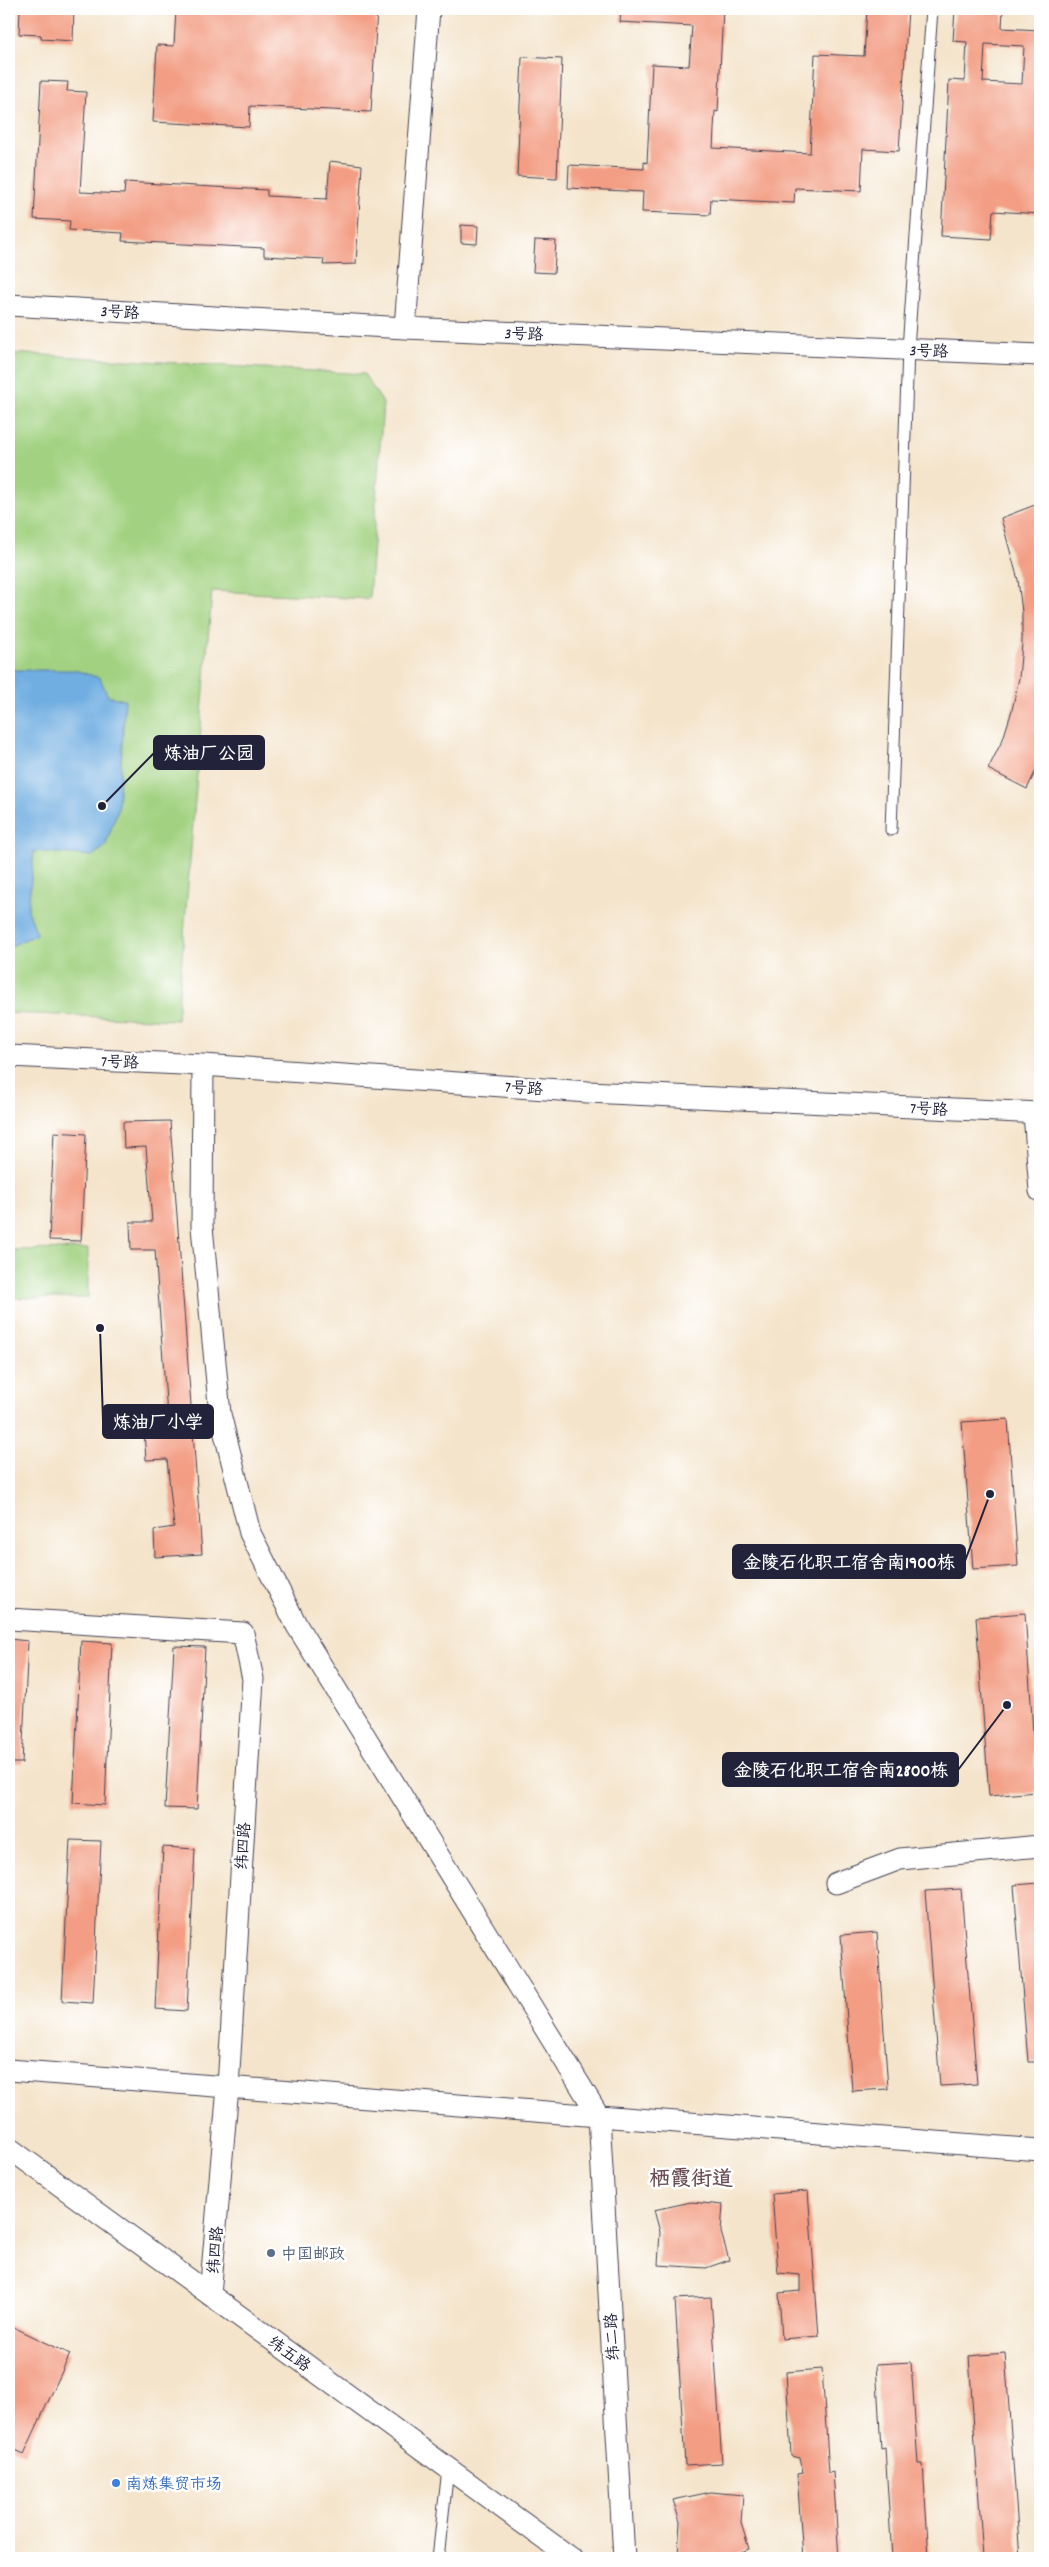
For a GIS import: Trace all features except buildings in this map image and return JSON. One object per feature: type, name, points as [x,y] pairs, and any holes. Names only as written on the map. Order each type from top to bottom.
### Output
[{"type":"street","points":[[405,328],[429,9]]},
{"type":"street","name":"3号路","points":[[9,305],[405,328],[1040,355]]},
{"type":"street","name":"7号路","points":[[9,1056],[203,1065],[588,1092],[1037,1113]]},
{"type":"street","points":[[203,1065],[202,1227],[216,1375],[220,1414],[250,1533],[298,1626],[599,2116]]},
{"type":"street","points":[[1037,1113],[1040,1191]]},
{"type":"street","name":"纬四路","points":[[9,1619],[243,1633],[253,1679],[228,2087],[210,2295]]},
{"type":"street","points":[[836,1883],[900,1859],[1040,1846]]},
{"type":"street","points":[[9,2070],[1040,2150]]},
{"type":"street","name":"纬二路","points":[[599,2116],[624,2558]]},
{"type":"street","name":"纬五路","points":[[9,2148],[571,2558]]},
{"type":"lane","points":[[891,830],[908,349],[932,9]]},
{"type":"lane","points":[[438,2558],[448,2469]]},
{"type":"green space","points":[[9,353],[364,374],[383,403],[369,599],[212,591],[177,1020],[9,1013]]},
{"type":"green space","points":[[88,1249],[88,1298],[9,1298],[9,1250]]},
{"type":"water","points":[[9,670],[75,670],[100,678],[108,696],[125,700],[118,809],[105,847],[92,856],[34,851],[28,910],[37,934],[9,947]]},
{"type":"place","name":"炼油厂公园","points":[[102,806]]},
{"type":"place","name":"炼油厂小学","points":[[100,1328]]},
{"type":"place","name":"金陵石化职工宿舍南1900栋","points":[[990,1494]]},
{"type":"place","name":"金陵石化职工宿舍南2800栋","points":[[1007,1705]]},
{"type":"place","name":"中国邮政","points":[[271,2253]]},
{"type":"place","name":"南炼集贸市场","points":[[116,2483]]},
{"type":"district","name":"栖霞街道","points":[[691,2178]]}]
